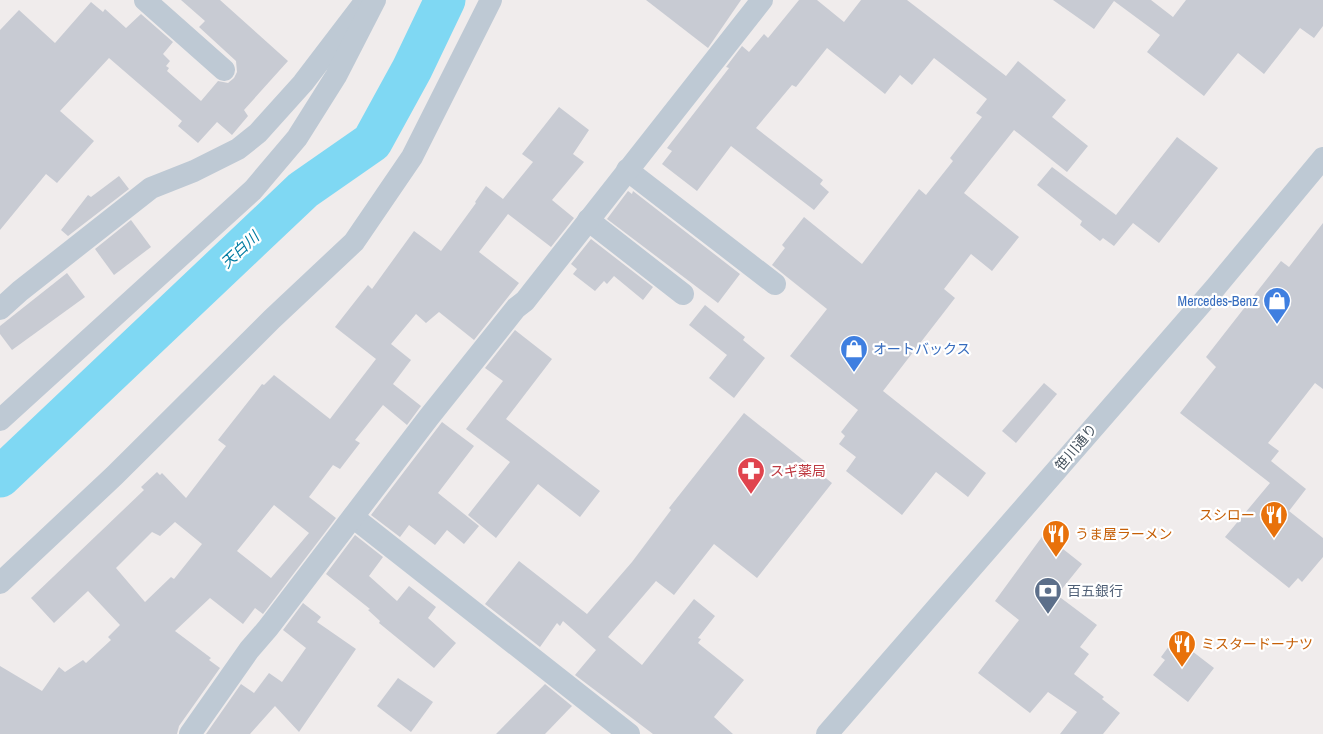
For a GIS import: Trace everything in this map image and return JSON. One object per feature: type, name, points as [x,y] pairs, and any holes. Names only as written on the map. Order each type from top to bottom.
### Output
[{"type":"street","points":[[145,0],[224,70]]},
{"type":"street","points":[[0,309],[151,188],[194,171],[238,149],[258,133],[303,83],[366,0]]},
{"type":"street","points":[[0,420],[254,190],[302,130],[336,76],[375,0]]},
{"type":"street","points":[[0,583],[114,476],[272,319],[354,242],[412,157],[491,0]]},
{"type":"street","points":[[190,734],[249,650],[268,628],[429,417],[516,308],[525,302],[762,0]]},
{"type":"street","name":"笹川通り","points":[[827,734],[1215,288],[1323,158]]},
{"type":"street","points":[[627,170],[775,284]]},
{"type":"street","points":[[588,220],[683,294]]},
{"type":"street","points":[[353,517],[618,731]]},
{"type":"building","points":[[181,0],[220,0],[288,61],[244,110],[248,116],[232,135],[217,122],[198,143],[178,126],[182,121],[109,58],[60,111],[94,141],[57,183],[46,174],[0,230],[0,30],[19,10],[55,43],[91,2],[103,12],[105,9],[126,28],[141,14],[173,42],[163,54],[170,61],[166,66],[169,68],[167,71],[201,101],[218,81],[228,83],[234,78],[237,72],[236,61],[199,27],[205,21]]},
{"type":"building","points":[[646,0],[741,0],[708,48]]},
{"type":"building","points":[[799,0],[817,0],[844,22],[861,0],[907,0],[1006,76],[1018,61],[1066,100],[1052,117],[1088,146],[1067,172],[1014,130],[964,193],[1019,237],[992,271],[971,254],[944,289],[955,298],[883,391],[986,473],[968,497],[936,472],[902,515],[846,471],[856,457],[839,444],[845,436],[841,432],[858,410],[790,356],[827,309],[772,265],[785,248],[782,245],[804,217],[862,264],[919,189],[926,195],[953,161],[950,158],[982,117],[976,113],[987,99],[934,58],[912,85],[900,75],[885,94],[827,48],[796,87],[792,85],[756,128],[823,180],[820,184],[829,192],[814,210],[731,146],[697,191],[662,164],[672,151],[667,148],[729,68],[726,67],[742,46],[749,52],[764,34],[768,38]]},
{"type":"building","points":[[1053,0],[1151,0],[1173,17],[1186,0],[1323,0],[1323,26],[1314,38],[1300,28],[1264,74],[1238,53],[1204,96],[1147,52],[1160,35],[1114,1],[1094,29]]},
{"type":"building","points":[[559,107],[589,130],[573,154],[584,162],[552,200],[574,218],[551,247],[508,214],[479,252],[519,283],[474,340],[439,312],[426,323],[416,314],[391,344],[411,360],[393,384],[421,406],[407,425],[383,405],[355,440],[360,443],[340,469],[333,465],[309,497],[336,518],[263,614],[255,608],[243,624],[210,598],[175,631],[211,658],[209,660],[220,668],[179,726],[177,734],[0,734],[0,666],[42,691],[59,667],[65,672],[83,660],[86,663],[111,640],[108,637],[120,625],[88,591],[54,623],[31,598],[144,490],[141,487],[157,472],[160,475],[162,473],[186,498],[226,446],[218,440],[262,384],[264,385],[274,375],[330,419],[376,359],[335,327],[368,285],[372,289],[414,231],[441,251],[486,186],[503,199],[533,162],[522,154]],"holes":[[[274,505],[309,533],[271,578],[237,551]],[[175,522],[202,544],[174,579],[171,577],[145,602],[116,568],[152,532],[160,536]]]},
{"type":"building","points":[[1177,137],[1218,168],[1159,243],[1133,223],[1114,246],[1103,238],[1100,241],[1080,225],[1082,221],[1037,185],[1052,167],[1116,215]]},
{"type":"building","points":[[119,176],[129,189],[68,236],[61,230],[88,195],[91,197]]},
{"type":"building","points":[[628,191],[632,194],[633,191],[740,274],[718,303],[607,219]]},
{"type":"building","points":[[131,220],[151,247],[114,275],[95,249]]},
{"type":"building","points":[[1323,223],[1323,389],[1315,383],[1268,443],[1279,451],[1271,461],[1306,489],[1289,511],[1323,538],[1323,557],[1302,582],[1298,578],[1289,588],[1225,537],[1270,483],[1180,413],[1216,367],[1206,357],[1281,261],[1289,267]]},
{"type":"building","points":[[591,239],[653,287],[643,300],[614,276],[607,284],[604,281],[595,291],[573,274],[577,269],[571,264]]},
{"type":"building","points":[[67,273],[85,297],[12,350],[0,334],[0,326]]},
{"type":"building","points":[[705,305],[745,337],[743,340],[765,358],[734,398],[709,378],[727,355],[689,325]]},
{"type":"building","points":[[515,330],[552,359],[506,419],[600,491],[580,517],[538,484],[496,538],[468,515],[510,462],[466,429],[503,381],[485,368]]},
{"type":"building","points":[[1044,383],[1057,394],[1016,443],[1002,431]]},
{"type":"building","points":[[744,413],[832,483],[757,578],[714,544],[674,595],[656,581],[608,637],[642,665],[694,599],[715,616],[698,638],[701,639],[698,643],[744,680],[714,717],[733,734],[653,734],[575,675],[596,650],[563,621],[560,626],[557,623],[540,647],[485,604],[519,561],[587,614],[632,562],[671,510],[669,508]]},
{"type":"building","points":[[442,422],[474,446],[438,493],[479,526],[464,544],[447,530],[435,545],[409,525],[400,537],[371,515]]},
{"type":"building","points":[[1044,534],[1082,564],[1057,595],[1097,625],[1080,647],[1089,654],[1074,674],[1104,697],[1102,699],[1120,713],[1103,734],[1060,734],[1077,712],[1048,692],[1030,713],[978,673],[1019,620],[995,601]]},
{"type":"building","points":[[355,535],[383,557],[369,576],[397,601],[409,586],[436,607],[428,618],[456,643],[434,668],[379,623],[380,621],[368,610],[370,609],[326,574]]},
{"type":"building","points":[[303,603],[321,617],[317,622],[356,649],[299,732],[275,706],[250,734],[206,734],[241,684],[254,693],[269,673],[282,682],[306,648],[283,630]]},
{"type":"building","name":"ミスタードーナツ","points":[[1175,638],[1214,668],[1188,702],[1153,675],[1165,660],[1161,657]]},
{"type":"building","points":[[398,678],[433,702],[411,732],[377,706]]},
{"type":"building","points":[[545,684],[572,706],[545,734],[496,734]]},
{"type":"waterway","name":"天白川","points":[[0,477],[303,190],[372,142],[412,69],[445,0]]},
{"type":"place","name":"Mercedes-Benz","points":[[1277,325]]},
{"type":"place","name":"オートバックス","points":[[854,373]]},
{"type":"place","name":"スギ薬局","points":[[751,495]]},
{"type":"place","name":"スシロー","points":[[1274,539]]},
{"type":"place","name":"うま屋ラーメン","points":[[1056,558]]},
{"type":"place","name":"百五銀行","points":[[1048,615]]},
{"type":"place","name":"ミスタードーナツ","points":[[1182,668]]}]
